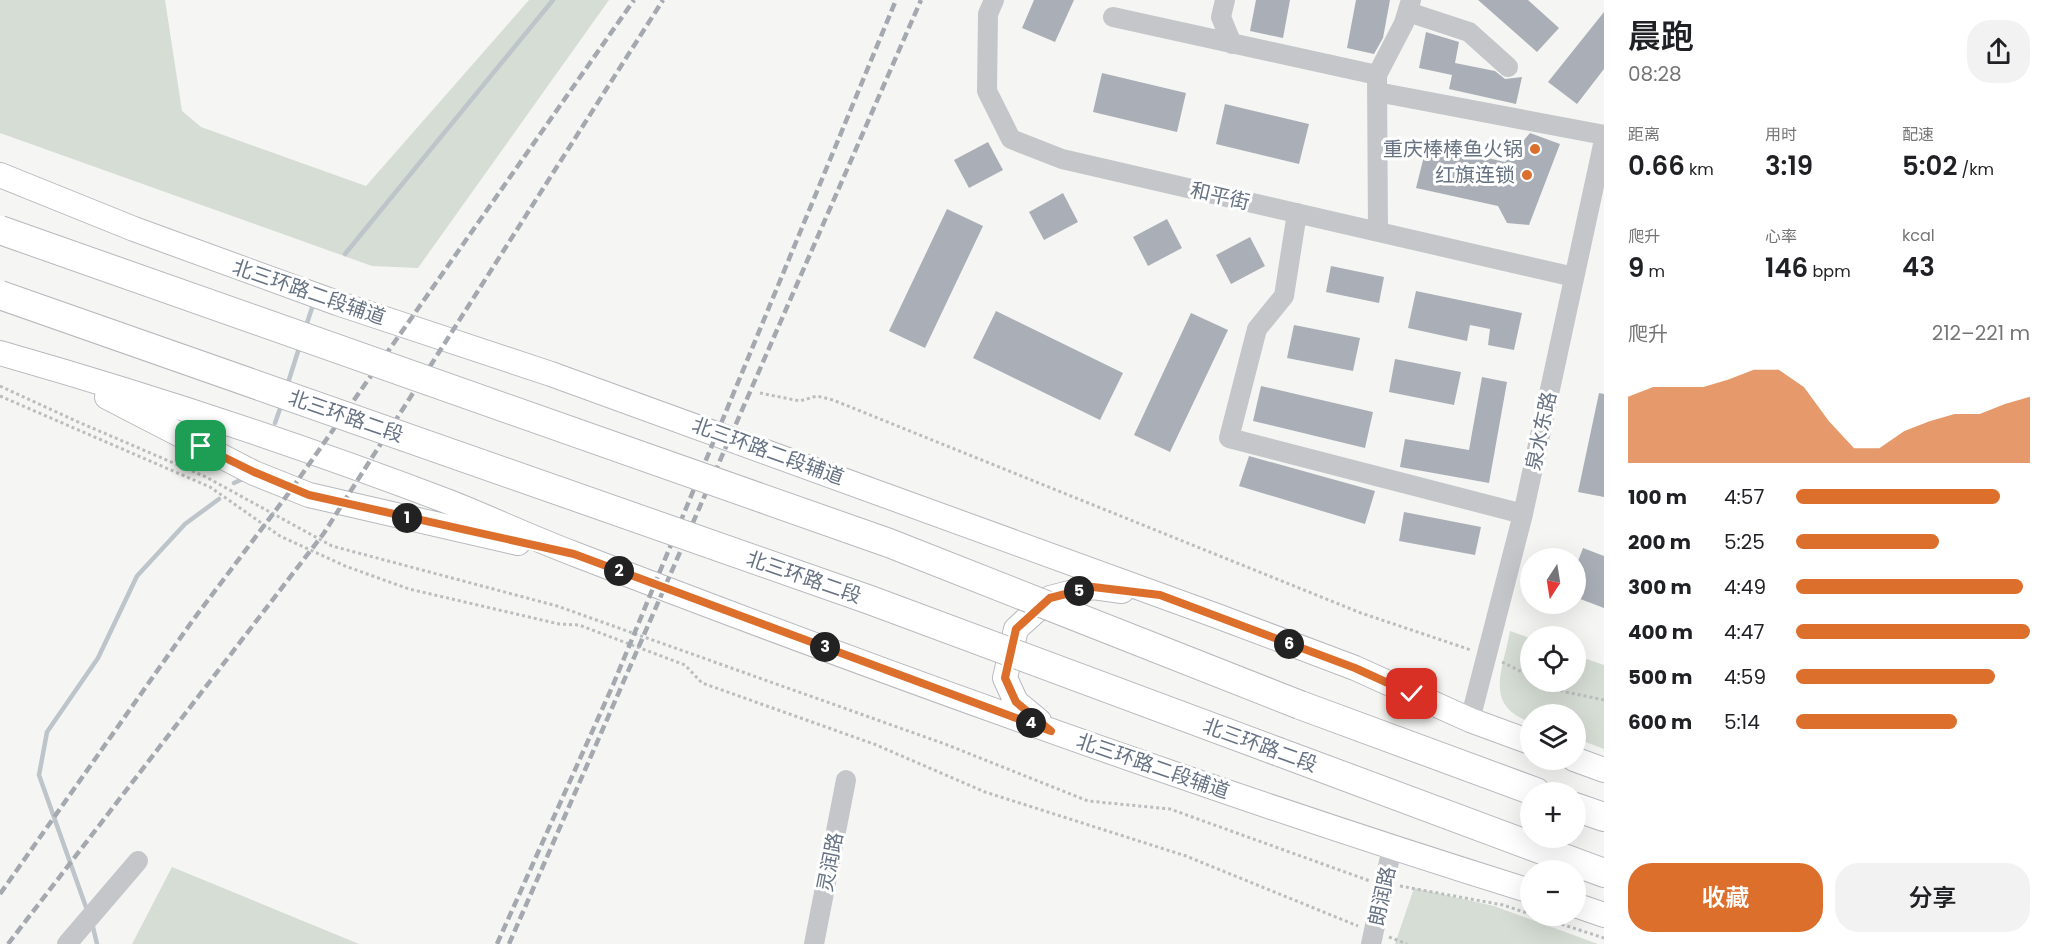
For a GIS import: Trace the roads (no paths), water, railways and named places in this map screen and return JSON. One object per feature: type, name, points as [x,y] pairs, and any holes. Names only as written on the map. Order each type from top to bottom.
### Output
[{"type":"highway","points":[[0,230],[889,543],[1300,705],[1520,786]]},
{"type":"highway","name":"北三环路二段","points":[[0,295],[858,596],[1520,842]]},
{"type":"highway","points":[[1586,811],[1604,817]]},
{"type":"highway","points":[[1536,848],[1604,885]]},
{"type":"highway","name":"北三环路二段","points":[[1537,848],[1604,873]]},
{"type":"main road","name":"北三环路二段辅道","points":[[0,175],[134,229],[337,303],[551,374],[1160,595],[1355,668],[1470,720],[1520,738]]},
{"type":"main road","name":"北三环路二段辅道","points":[[0,353],[240,428],[394,483],[574,554],[1051,731],[1392,848],[1520,888]]},
{"type":"main road","points":[[46,366],[254,472],[309,495],[574,554]]},
{"type":"main road","points":[[1051,731],[1016,702],[1005,678],[1016,629],[1050,598],[1093,587],[1160,595]]},
{"type":"main road","points":[[1586,763],[1604,770]]},
{"type":"main road","points":[[1586,909],[1604,915]]},
{"type":"street","name":"和平街","points":[[994,0],[988,14],[987,90],[1011,139],[1062,159],[1574,277]]},
{"type":"street","points":[[1225,0],[1221,16],[1232,44]]},
{"type":"street","points":[[1378,232],[1377,83],[1404,23],[1409,6],[1469,32],[1508,67]]},
{"type":"street","points":[[1113,17],[1232,44],[1377,83],[1604,135]]},
{"type":"street","name":"泉水东路","points":[[1470,720],[1523,514],[1604,140]]},
{"type":"street","points":[[1297,213],[1284,296],[1257,329],[1229,438],[1523,514]]},
{"type":"street","name":"灵润路","points":[[814,944],[846,780]]},
{"type":"street","name":"朗润路","points":[[1373,938],[1392,848]]},
{"type":"street","points":[[68,944],[138,861]]},
{"type":"waterway","points":[[345,254],[553,0]]},
{"type":"waterway","points":[[305,329],[313,305]]},
{"type":"waterway","points":[[287,386],[300,345]]},
{"type":"waterway","points":[[275,423],[282,403]]},
{"type":"waterway","points":[[234,483],[245,478]]},
{"type":"waterway","points":[[87,910],[39,775],[47,732],[98,658],[137,576],[185,524],[219,499]]},
{"type":"waterway","points":[[92,923],[97,944]]},
{"type":"railway","points":[[0,894],[193,620],[291,490],[634,0]]},
{"type":"railway","points":[[8,944],[324,533],[663,0]]},
{"type":"railway","points":[[497,944],[613,685],[896,0]]},
{"type":"railway","points":[[509,944],[921,0]]},
{"type":"place","name":"重庆棒棒鱼火锅","points":[[1535,149]]},
{"type":"place","name":"红旗连锁","points":[[1527,175]]}]
